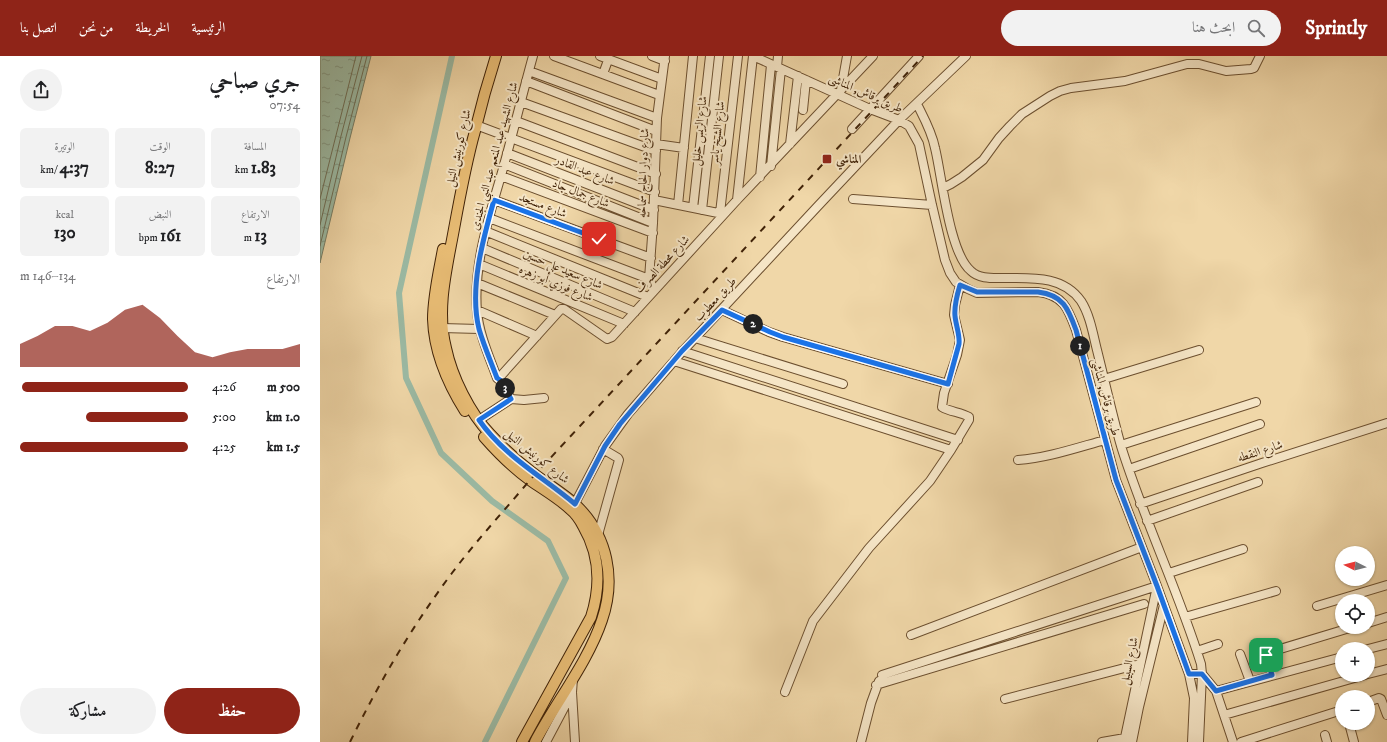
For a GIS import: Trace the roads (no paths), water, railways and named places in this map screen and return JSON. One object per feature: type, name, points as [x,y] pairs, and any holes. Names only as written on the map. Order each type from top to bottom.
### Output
[{"type":"main road","name":"شارع كورنيش النيل","points":[[489,56],[476,113],[456,183],[442,254],[438,308],[447,354],[457,381],[479,420],[512,461]]},
{"type":"main road","name":"شارع كورنيش النيل","points":[[496,56],[476,113],[476,125],[434,328],[437,349],[458,400],[475,425],[496,451],[584,514],[598,535],[607,558],[609,574],[609,589],[606,605],[596,635],[588,652],[535,742]]},
{"type":"main road","name":"شارع كورنيش النيل","points":[[522,742],[584,629],[595,603],[598,589],[597,561],[588,533],[573,507]]},
{"type":"street","name":"شارع الشهيد عبد المنعم عبد النبى الجندى","points":[[511,399],[498,379],[479,329],[477,283],[485,231],[508,153],[533,56]]},
{"type":"street","points":[[554,56],[659,95]]},
{"type":"street","points":[[600,56],[662,79]]},
{"type":"street","points":[[652,56],[665,58]]},
{"type":"street","points":[[678,204],[693,56]]},
{"type":"street","points":[[693,208],[710,56]]},
{"type":"street","name":"شارع الريس خليل","points":[[702,210],[719,56]]},
{"type":"street","name":"شارع الشيخ ياسر","points":[[722,214],[738,56]]},
{"type":"street","points":[[737,200],[753,56]]},
{"type":"street","name":"طريق برقاش, المناشى","points":[[753,56],[806,80],[839,91],[881,114],[899,118],[909,126],[919,144],[945,260],[950,273],[956,282],[977,292],[1047,293],[1064,303],[1069,311],[1076,330],[1116,480],[1189,674],[1194,698],[1192,742]]},
{"type":"street","points":[[760,177],[778,56]]},
{"type":"street","points":[[839,91],[847,56]]},
{"type":"street","name":"شارع محطة الصرف","points":[[555,315],[560,310],[564,309],[607,339],[612,337],[722,214],[771,166],[873,56]]},
{"type":"street","points":[[852,129],[919,56]]},
{"type":"street","name":"طريق معطوب","points":[[573,507],[603,449],[620,424],[682,351],[722,310],[899,118],[915,106],[966,56]]},
{"type":"street","points":[[943,188],[952,184],[983,160],[998,138],[1022,114],[1060,91],[1071,88],[1125,81],[1187,64],[1199,64],[1226,71],[1251,69],[1254,68],[1260,56]]},
{"type":"street","name":"شارع دوار الحاج سماحه","points":[[648,280],[654,222],[656,131],[659,95],[665,58]]},
{"type":"street","points":[[603,74],[607,63]]},
{"type":"street","points":[[771,166],[776,67]]},
{"type":"street","points":[[529,72],[657,118]]},
{"type":"street","points":[[790,144],[798,76]]},
{"type":"street","points":[[802,110],[806,80]]},
{"type":"street","points":[[526,81],[656,131]]},
{"type":"street","points":[[521,102],[656,148],[684,148]]},
{"type":"street","name":"طريق برقاش, المناشى","points":[[915,106],[931,133],[950,222],[959,254],[964,264],[972,272],[981,276],[992,278],[1033,277],[1060,283],[1072,291],[1081,302],[1091,326],[1121,445],[1140,504],[1169,573],[1197,651],[1202,674]]},
{"type":"street","points":[[516,121],[656,174]]},
{"type":"street","points":[[476,125],[655,196],[678,204],[722,214]]},
{"type":"street","name":"شارع عبد القادر","points":[[508,153],[654,210]]},
{"type":"street","points":[[504,164],[654,222]]},
{"type":"street","name":"شارع جمال جاد","points":[[501,176],[653,233]]},
{"type":"street","points":[[853,199],[932,205]]},
{"type":"street","name":"شارع مستجد","points":[[494,200],[651,258]]},
{"type":"street","points":[[489,218],[648,280],[654,290]]},
{"type":"street","points":[[485,231],[648,297]]},
{"type":"street","name":"شارع سعيد على حسين","points":[[482,248],[634,312]]},
{"type":"street","name":"شارع فوزي أبو زهره","points":[[479,264],[624,324]]},
{"type":"street","points":[[477,283],[555,315],[498,379]]},
{"type":"street","points":[[785,692],[813,621],[869,548],[930,481],[952,450],[969,420],[969,417],[942,407],[944,393],[948,384],[960,340],[954,315],[960,285]]},
{"type":"street","points":[[477,310],[537,336]]},
{"type":"street","points":[[722,310],[783,337],[948,384]]},
{"type":"street","points":[[1076,330],[1091,326]]},
{"type":"street","points":[[442,328],[479,329]]},
{"type":"street","points":[[695,338],[843,384]]},
{"type":"street","points":[[1104,379],[1199,350]]},
{"type":"street","points":[[682,351],[958,440]]},
{"type":"street","points":[[674,361],[952,450]]},
{"type":"street","points":[[479,420],[511,399],[524,400],[544,398]]},
{"type":"street","points":[[1121,445],[1256,402]]},
{"type":"street","name":"شارع النقطه","points":[[1140,504],[1387,423]]},
{"type":"street","points":[[1129,469],[1260,424]]},
{"type":"street","points":[[1018,460],[1054,455],[1105,440]]},
{"type":"street","points":[[598,535],[619,460],[603,449]]},
{"type":"street","points":[[1147,521],[1258,482]]},
{"type":"street","points":[[911,635],[1142,547]]},
{"type":"street","points":[[1169,573],[1243,549]]},
{"type":"street","points":[[1317,606],[1387,585]]},
{"type":"street","points":[[861,742],[876,685],[883,673],[1157,586]]},
{"type":"street","name":"شارع السبيل","points":[[1127,741],[1140,664],[1157,586]]},
{"type":"street","points":[[1185,617],[1276,590]]},
{"type":"street","points":[[876,685],[1144,604]]},
{"type":"street","name":"شارع السبيل","points":[[1127,741],[1139,707],[1164,605]]},
{"type":"street","points":[[1375,621],[1387,617]]},
{"type":"street","points":[[1272,675],[1266,656],[1267,653],[1335,632]]},
{"type":"street","points":[[1197,651],[1218,644]]},
{"type":"street","points":[[1375,647],[1387,644]]},
{"type":"street","points":[[1240,654],[1250,682]]},
{"type":"street","points":[[1216,691],[1335,659]]},
{"type":"street","points":[[1005,699],[1140,664]]},
{"type":"street","points":[[1375,672],[1387,669]]},
{"type":"street","points":[[1189,674],[1202,674]]},
{"type":"street","points":[[1202,674],[1216,691],[1233,742]]},
{"type":"street","points":[[1199,742],[1202,674]]},
{"type":"street","points":[[573,676],[572,692],[575,742]]},
{"type":"street","points":[[1224,715],[1340,682]]},
{"type":"street","points":[[546,742],[572,692]]},
{"type":"street","points":[[1375,700],[1380,698],[1382,700],[1387,715]]},
{"type":"street","points":[[1241,742],[1335,712]]},
{"type":"street","points":[[1351,730],[1354,742]]},
{"type":"street","points":[[1102,742],[1127,741]]},
{"type":"water","points":[[320,56],[371,56],[320,263]]},
{"type":"waterway","points":[[452,56],[399,293],[406,378],[441,453],[492,501],[548,541],[566,578],[485,742]]},
{"type":"railway","points":[[350,742],[385,676],[423,614],[452,573],[480,538],[530,480],[923,56]]},
{"type":"place","name":"المناشي","points":[[827,159]]}]
